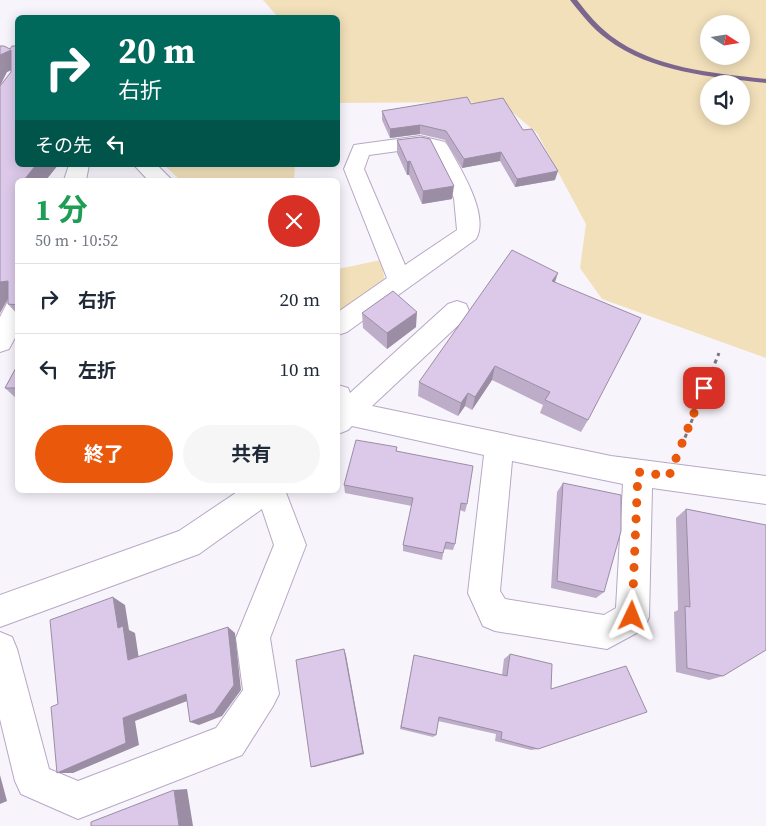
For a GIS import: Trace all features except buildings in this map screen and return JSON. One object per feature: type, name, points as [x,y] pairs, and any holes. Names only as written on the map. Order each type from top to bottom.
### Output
[{"type":"street","points":[[340,324],[468,233],[465,198],[438,146],[420,142],[361,150],[354,169],[400,281]]},
{"type":"street","points":[[146,167],[159,178]]},
{"type":"street","points":[[340,410],[458,311]]},
{"type":"street","points":[[0,342],[15,312]]},
{"type":"street","points":[[340,410],[611,469],[766,490]]},
{"type":"street","points":[[499,446],[484,593],[495,614],[607,632],[632,616],[638,472]]},
{"type":"street","points":[[0,611],[188,543],[261,493]]},
{"type":"street","points":[[0,649],[34,781],[78,800],[229,742],[261,694],[253,638],[290,545],[271,493]]},
{"type":"path","points":[[669,476],[718,353]]},
{"type":"shaded area","points":[[263,0],[766,0],[766,358],[602,299],[580,268],[586,224],[537,133],[506,107],[469,102],[340,103],[340,15],[276,15]]},
{"type":"shaded area","points":[[166,167],[295,167],[294,178],[178,178]]},
{"type":"shaded area","points":[[381,260],[385,282],[341,319],[340,316],[340,269]]},
{"type":"waterway","points":[[573,0],[591,21],[611,39],[645,57],[685,69],[766,81]]},
{"type":"route","points":[[632,616],[638,472],[669,476],[704,388]]}]
